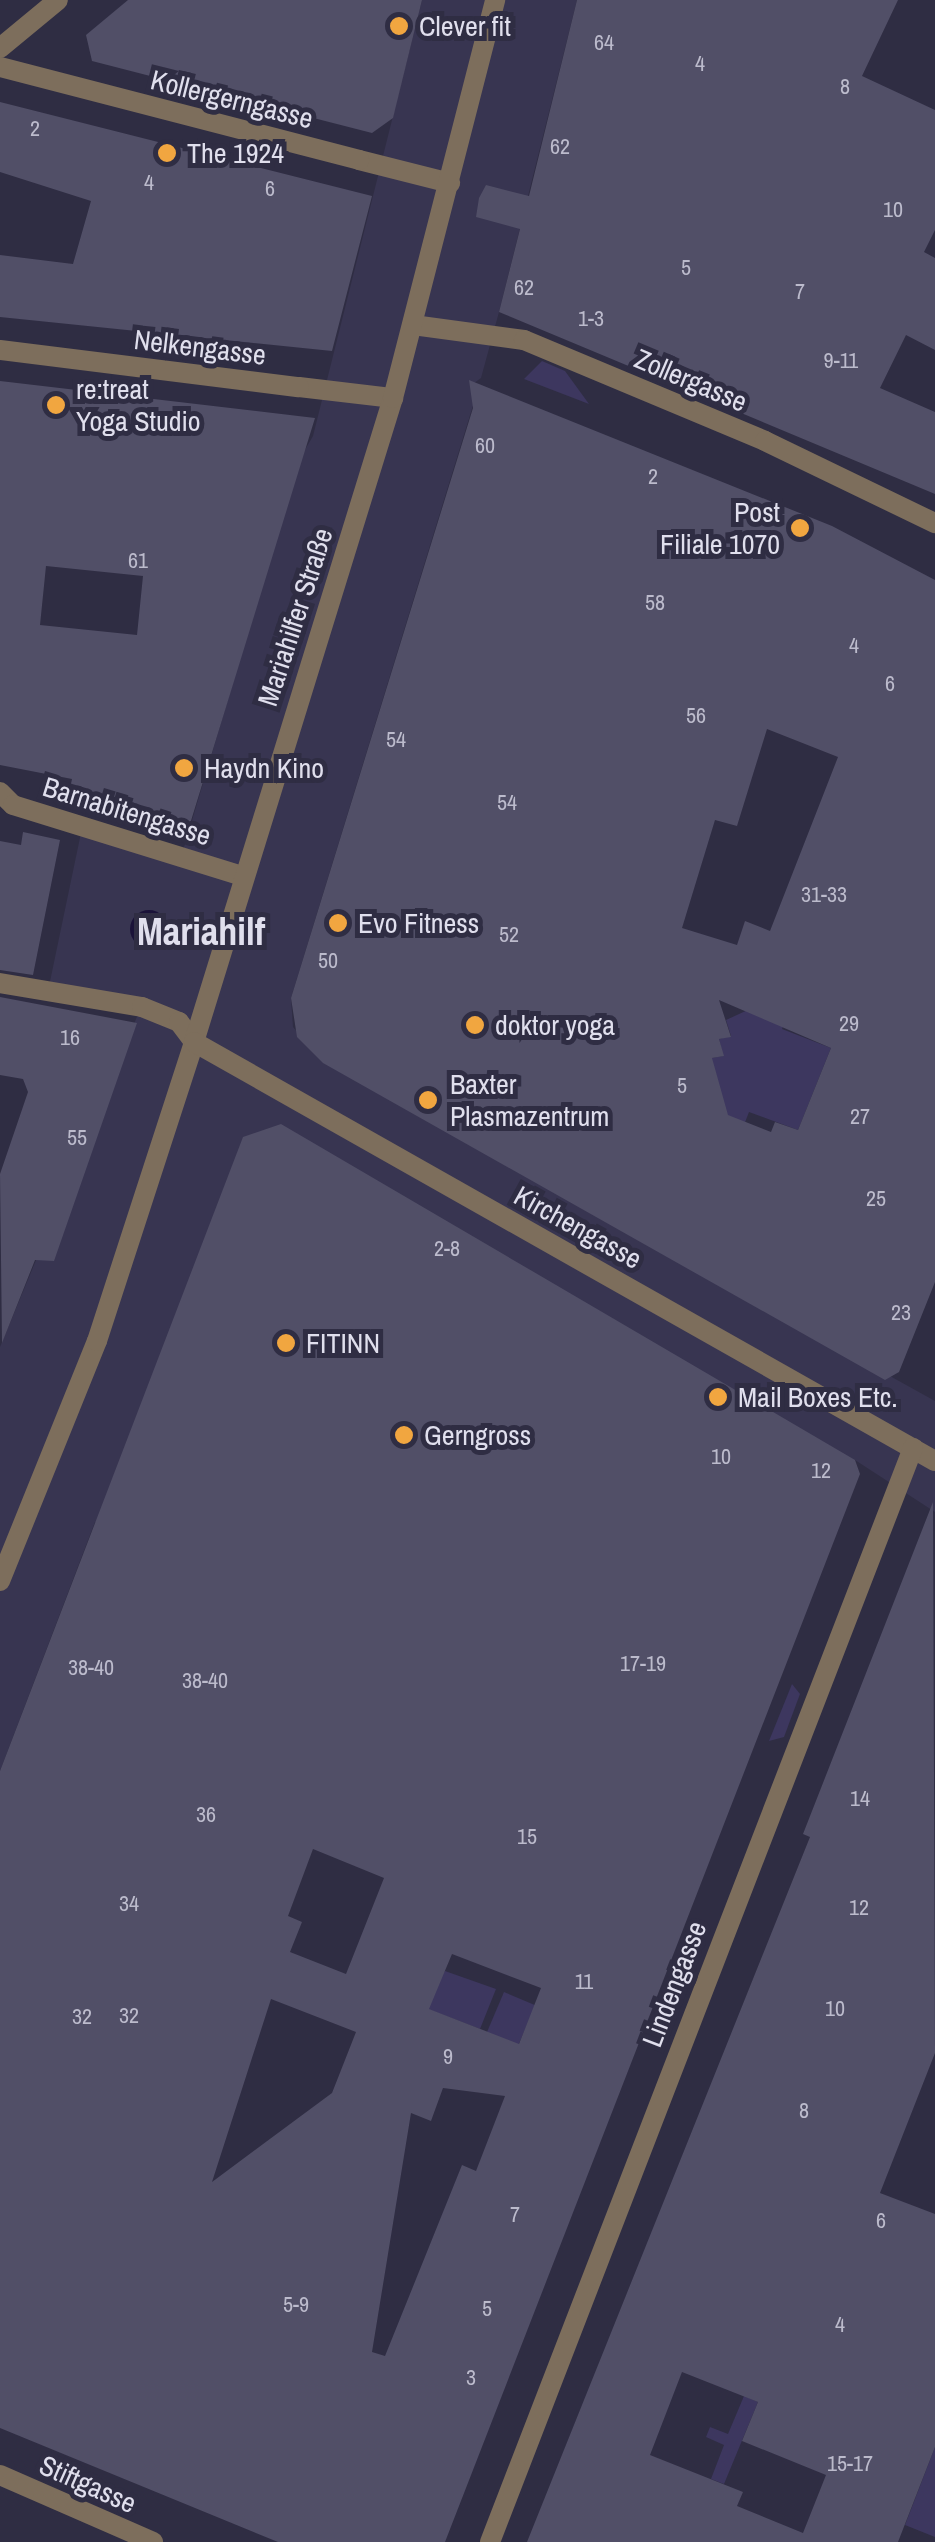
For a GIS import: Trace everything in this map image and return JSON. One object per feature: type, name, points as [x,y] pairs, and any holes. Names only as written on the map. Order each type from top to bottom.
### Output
[{"type":"street","points":[[0,48],[58,0]]},
{"type":"street","name":"Mariahilfer Straße","points":[[0,1581],[97,1342],[194,1042],[242,876],[393,398],[495,0]]},
{"type":"street","name":"Kollergerngasse","points":[[0,68],[450,183]]},
{"type":"street","name":"Zollergasse","points":[[413,325],[524,340],[765,441],[935,523]]},
{"type":"street","name":"Nelkengasse","points":[[0,350],[393,398]]},
{"type":"street","name":"Barnabitengasse","points":[[0,792],[14,805],[242,876]]},
{"type":"street","points":[[0,982],[142,1007],[178,1022],[194,1042]]},
{"type":"street","name":"Kirchengasse","points":[[194,1042],[935,1461]]},
{"type":"street","name":"Lindengasse","points":[[490,2542],[913,1448]]},
{"type":"street","name":"Stiftgasse","points":[[0,2475],[153,2542]]},
{"type":"shaded area","points":[[422,0],[577,0],[481,378],[470,386],[475,399],[291,998],[293,1027],[324,1062],[935,1401],[935,1512],[855,1460],[411,1644],[95,1522],[0,1771],[0,1347],[141,1007],[48,991],[82,828],[182,854],[299,460],[313,436]]},
{"type":"shaded area","points":[[542,361],[565,371],[589,404],[524,379]]},
{"type":"shaded area","points":[[149,910],[162,916],[168,929],[162,942],[149,948],[136,942],[130,929],[136,916]]},
{"type":"shaded area","points":[[798,987],[782,1029],[831,1048],[798,1130],[749,1112],[720,1187],[712,1058],[723,1056],[719,1039],[731,1036],[726,1020]]},
{"type":"shaded area","points":[[792,1684],[800,1694],[784,1737],[769,1741]]},
{"type":"shaded area","points":[[445,1971],[496,1989],[480,2029],[417,2005]]},
{"type":"shaded area","points":[[504,1992],[535,2005],[518,2046],[487,2033]]},
{"type":"shaded area","points":[[744,2396],[758,2402],[724,2484],[711,2479],[724,2445],[706,2437],[710,2427],[728,2434]]},
{"type":"shaded area","points":[[935,2447],[935,2537],[905,2525]]},
{"type":"building","points":[[128,0],[422,0],[393,118],[372,133],[92,61],[86,35]]},
{"type":"building","points":[[577,0],[898,0],[862,76],[935,110],[935,230],[924,252],[935,258],[935,350],[906,335],[880,388],[935,412],[935,494],[499,312],[520,229],[476,217],[479,198],[486,185],[529,196]]},
{"type":"building","points":[[0,102],[372,196],[332,351],[0,317],[0,255],[73,264],[91,201],[0,172]]},
{"type":"building","points":[[469,380],[832,526],[935,580],[935,1282],[899,1372],[885,1380],[323,1063],[297,1037],[291,998],[473,408]],"holes":[[[767,729],[838,757],[770,931],[745,921],[737,945],[682,928],[715,820],[737,826]],[[719,1000],[831,1048],[798,1130],[775,1122],[771,1132],[728,1115],[712,1058],[724,1056],[719,1039],[731,1037]]]},
{"type":"building","points":[[0,381],[315,418],[186,837],[67,802],[72,779],[0,765]],"holes":[[[46,566],[143,576],[137,635],[40,625]]]},
{"type":"building","points":[[23,832],[60,840],[33,975],[0,970],[0,841],[21,845]]},
{"type":"building","points":[[0,997],[137,1023],[54,1261],[35,1260],[2,1343],[0,1174],[28,1092],[23,1079],[0,1075]]},
{"type":"building","points":[[281,1124],[855,1460],[860,1474],[445,2542],[278,2542],[0,2428],[0,1771],[243,1137]],"holes":[[[313,1849],[384,1878],[346,1974],[290,1952],[302,1922],[288,1916]],[[452,1954],[541,1988],[519,2044],[429,2009]],[[271,1999],[356,2032],[332,2093],[212,2182]],[[443,2088],[505,2096],[476,2171],[462,2165],[385,2356],[372,2352],[411,2113],[431,2121]]]},
{"type":"building","points":[[933,1502],[935,2053],[880,2193],[935,2214],[935,2447],[898,2542],[527,2542],[810,1837],[803,1834]],"holes":[[[682,2372],[758,2402],[742,2441],[826,2475],[803,2533],[737,2506],[743,2492],[650,2455]]]},
{"type":"place","name":"Clever fit","points":[[399,26]]},
{"type":"place","name":"The 1924","points":[[167,153]]},
{"type":"place","name":"re:treat Yoga Studio","points":[[56,405]]},
{"type":"place","name":"Post Filiale 1070","points":[[800,528]]},
{"type":"place","name":"Haydn Kino","points":[[184,768]]},
{"type":"place","name":"Evo Fitness","points":[[338,923]]},
{"type":"place","name":"doktor yoga","points":[[475,1025]]},
{"type":"place","name":"Baxter Plasmazentrum","points":[[428,1100]]},
{"type":"place","name":"FITINN","points":[[286,1343]]},
{"type":"place","name":"Mail Boxes Etc.","points":[[718,1397]]},
{"type":"place","name":"Gerngross","points":[[404,1435]]},
{"type":"district","name":"Mariahilf","points":[[201,932]]}]
